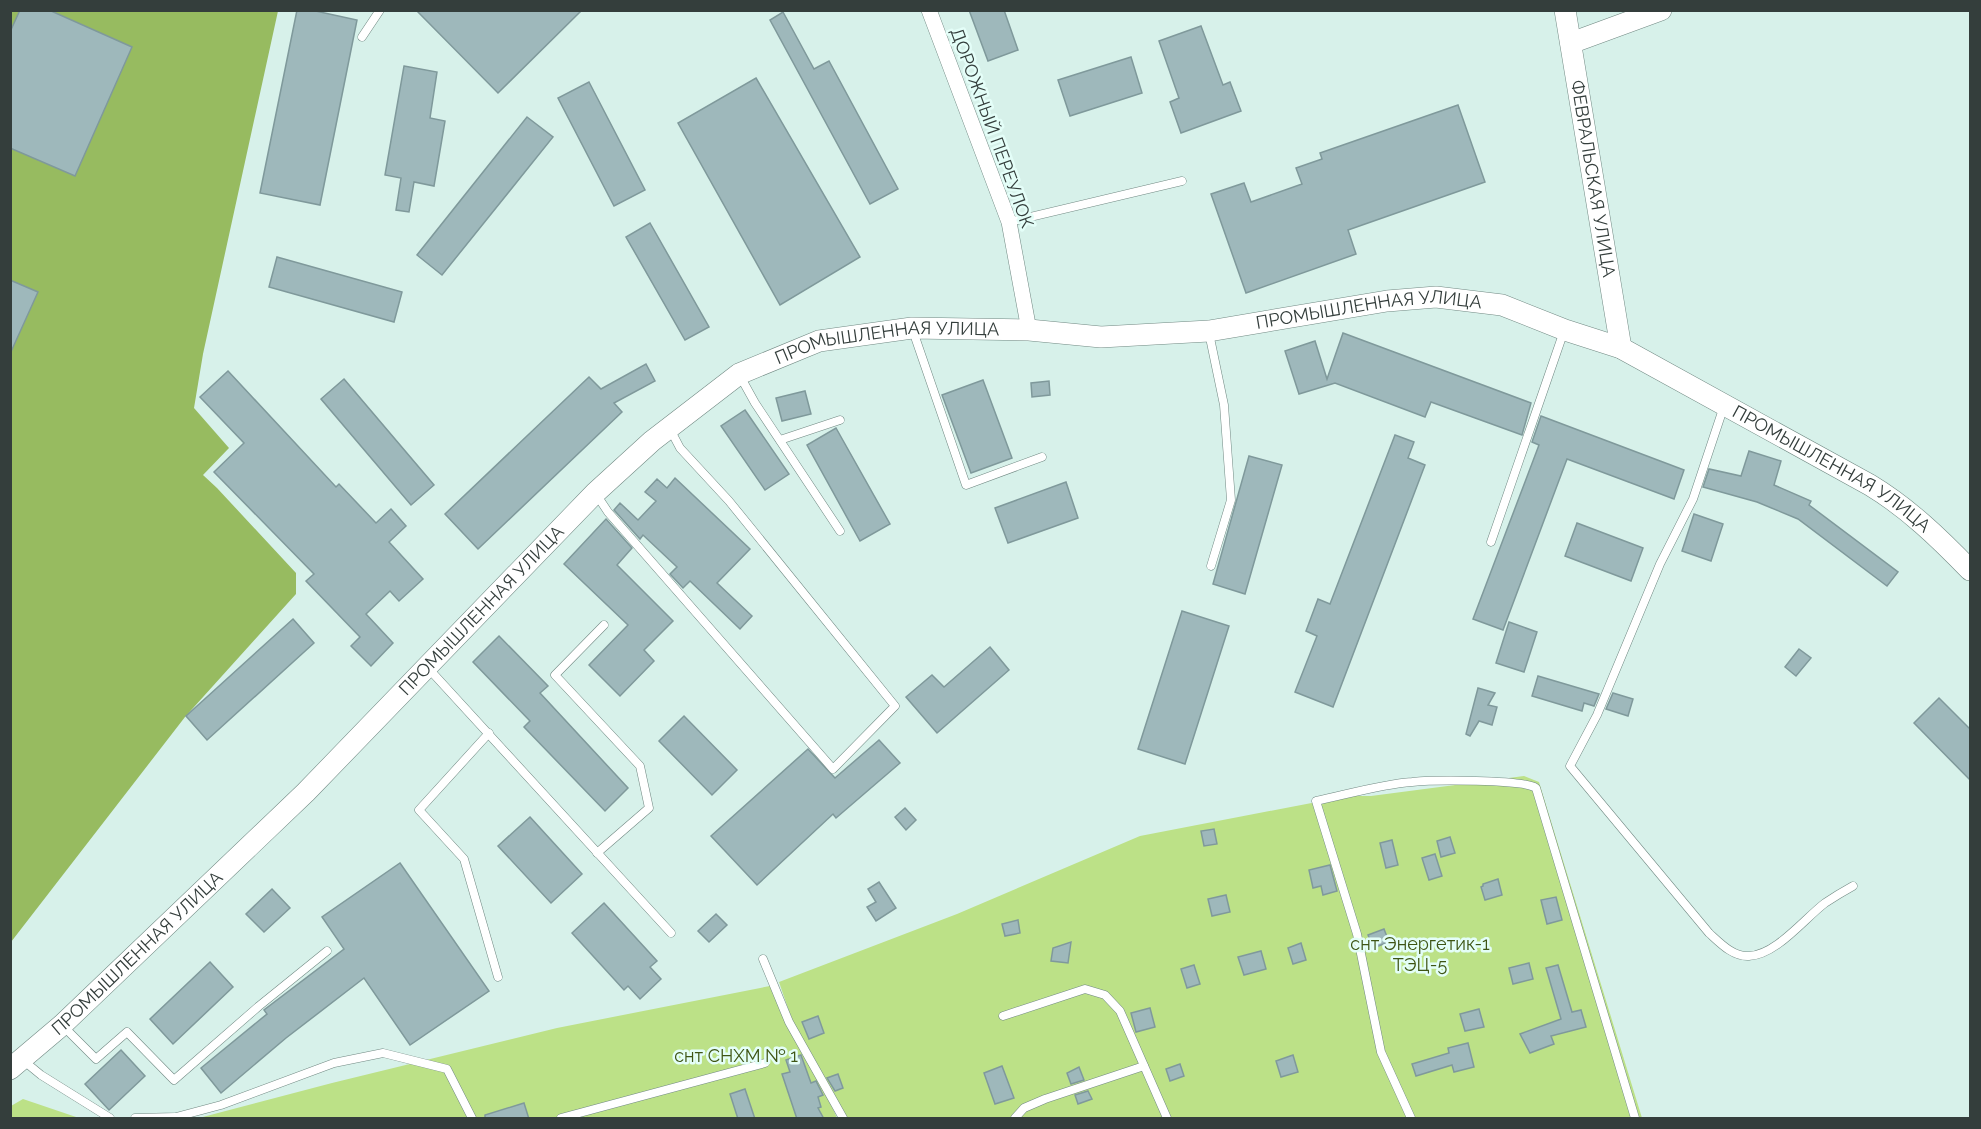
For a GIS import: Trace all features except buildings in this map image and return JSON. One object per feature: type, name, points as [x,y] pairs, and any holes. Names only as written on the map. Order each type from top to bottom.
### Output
[{"type":"main road","name":"ФЕВРАЛЬСКАЯ УЛИЦА","points":[[1565,10],[1621,348]]},
{"type":"main road","points":[[1571,43],[1661,10]]},
{"type":"main road","name":"ПРОМЫШЛЕННАЯ УЛИЦА","points":[[17,1064],[62,1025],[306,792],[595,493],[670,427],[739,374],[819,341],[912,328],[1029,330],[1101,337],[1209,331],[1387,301],[1436,297],[1502,305],[1565,330],[1621,348],[1895,500],[1936,535],[1971,570]]},
{"type":"street","name":"ДОРОЖНЫЙ ПЕРЕУЛОК","points":[[929,10],[1009,222],[1029,330]]},
{"type":"lane","points":[[362,37],[380,10]]},
{"type":"lane","points":[[1009,222],[1182,181]]},
{"type":"lane","points":[[912,328],[966,485],[1042,457]]},
{"type":"lane","points":[[1491,542],[1565,330]]},
{"type":"lane","points":[[1209,331],[1224,405],[1231,500],[1210,566]]},
{"type":"lane","points":[[739,374],[840,531]]},
{"type":"lane","points":[[1724,406],[1692,499],[1660,564],[1597,716],[1570,766],[1709,933],[1738,955],[1760,954],[1774,948],[1825,903],[1853,885]]},
{"type":"lane","points":[[780,440],[840,420]]},
{"type":"lane","points":[[595,493],[608,512],[833,769],[895,706],[729,501],[680,448],[670,427]]},
{"type":"lane","points":[[597,853],[649,808],[639,766],[555,675],[604,626]]},
{"type":"lane","points":[[427,667],[671,933]]},
{"type":"lane","points":[[489,733],[419,810],[464,859],[498,976]]},
{"type":"lane","points":[[1411,1119],[1405,1101],[1381,1052],[1357,934],[1316,801],[1411,782],[1513,782],[1531,784],[1536,788],[1635,1119]]},
{"type":"lane","points":[[62,1025],[96,1059],[127,1032],[174,1080],[327,951]]},
{"type":"lane","points":[[763,959],[789,1022],[843,1119]]},
{"type":"lane","points":[[1003,1016],[1085,989],[1105,994],[1120,1011],[1167,1119]]},
{"type":"lane","points":[[135,1119],[183,1117],[334,1063],[383,1053],[447,1068],[472,1119]]},
{"type":"lane","points":[[561,1119],[765,1063]]},
{"type":"lane","points":[[17,1064],[41,1075],[110,1119]]},
{"type":"lane","points":[[1015,1119],[1024,1108],[1045,1099],[1144,1066]]},
{"type":"green space","points":[[11,11],[278,11],[203,354],[194,408],[229,448],[203,475],[296,573],[296,594],[185,717],[11,942]]},
{"type":"green space","name":"снт Энергетик-1 ТЭЦ-5","points":[[1524,776],[1539,782],[1642,1118],[841,1118],[821,1082],[837,1118],[199,1118],[557,1028],[775,985],[792,1020],[779,982],[957,914],[1140,836],[1348,796],[1371,796]]},
{"type":"green space","points":[[23,1099],[79,1118],[11,1118],[11,1106]]},
{"type":"park label","name":"снт СНХМ № 1","points":[[736,1056]]}]
